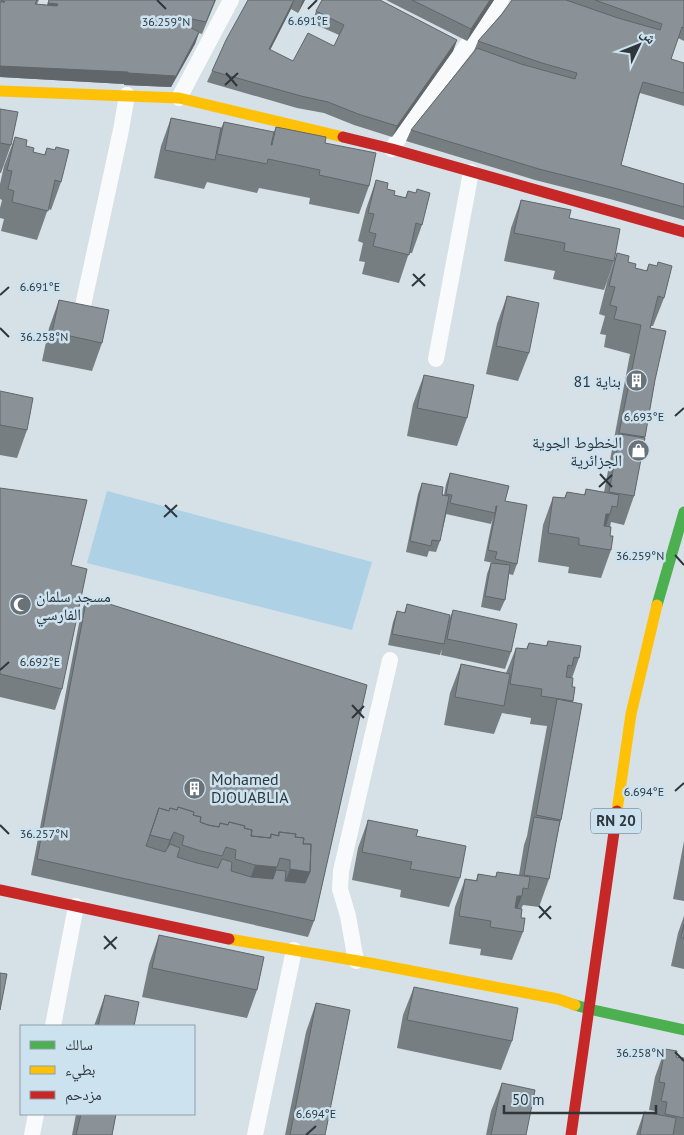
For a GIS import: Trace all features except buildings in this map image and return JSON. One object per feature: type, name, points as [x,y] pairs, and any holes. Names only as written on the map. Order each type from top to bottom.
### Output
[{"type":"street","points":[[179,98],[232,0]]},
{"type":"street","points":[[392,149],[408,124],[501,0]]},
{"type":"street","points":[[0,91],[179,98],[392,149],[684,232]]},
{"type":"street","points":[[84,301],[127,95]]},
{"type":"street","points":[[436,359],[471,172]]},
{"type":"street","name":"RN 20","points":[[571,1135],[631,714],[661,590],[684,512]]},
{"type":"street","points":[[356,961],[348,916],[340,889],[341,871],[390,660]]},
{"type":"street","points":[[0,890],[227,939],[558,999],[589,1009],[684,1030]]},
{"type":"street","points":[[53,1025],[76,906]]},
{"type":"street","points":[[255,1135],[294,950]]},
{"type":"street","points":[[32,1135],[36,1115]]},
{"type":"shaded area","points":[[107,491],[372,562],[352,630],[87,563]]},
{"type":"traffic: fast","points":[[657,605],[684,512]]},
{"type":"traffic: fast","points":[[575,1005],[684,1030]]},
{"type":"traffic: slow","points":[[0,91],[179,98],[343,137]]},
{"type":"traffic: slow","points":[[617,811],[631,714],[657,605]]},
{"type":"traffic: slow","points":[[229,939],[370,963],[558,999],[575,1005]]},
{"type":"traffic: jam","points":[[343,137],[392,149],[684,232]]},
{"type":"traffic: jam","points":[[571,1135],[617,811]]},
{"type":"traffic: jam","points":[[0,890],[229,939]]},
{"type":"place","name":"بناية 81","points":[[637,381]]},
{"type":"place","name":"الخطوط الجوية الجزائرية","points":[[638,451]]},
{"type":"place","name":"مسجد سلمان الفارسي","points":[[20,605]]},
{"type":"place","name":"Mohamed DJOUABLIA","points":[[195,788]]}]
